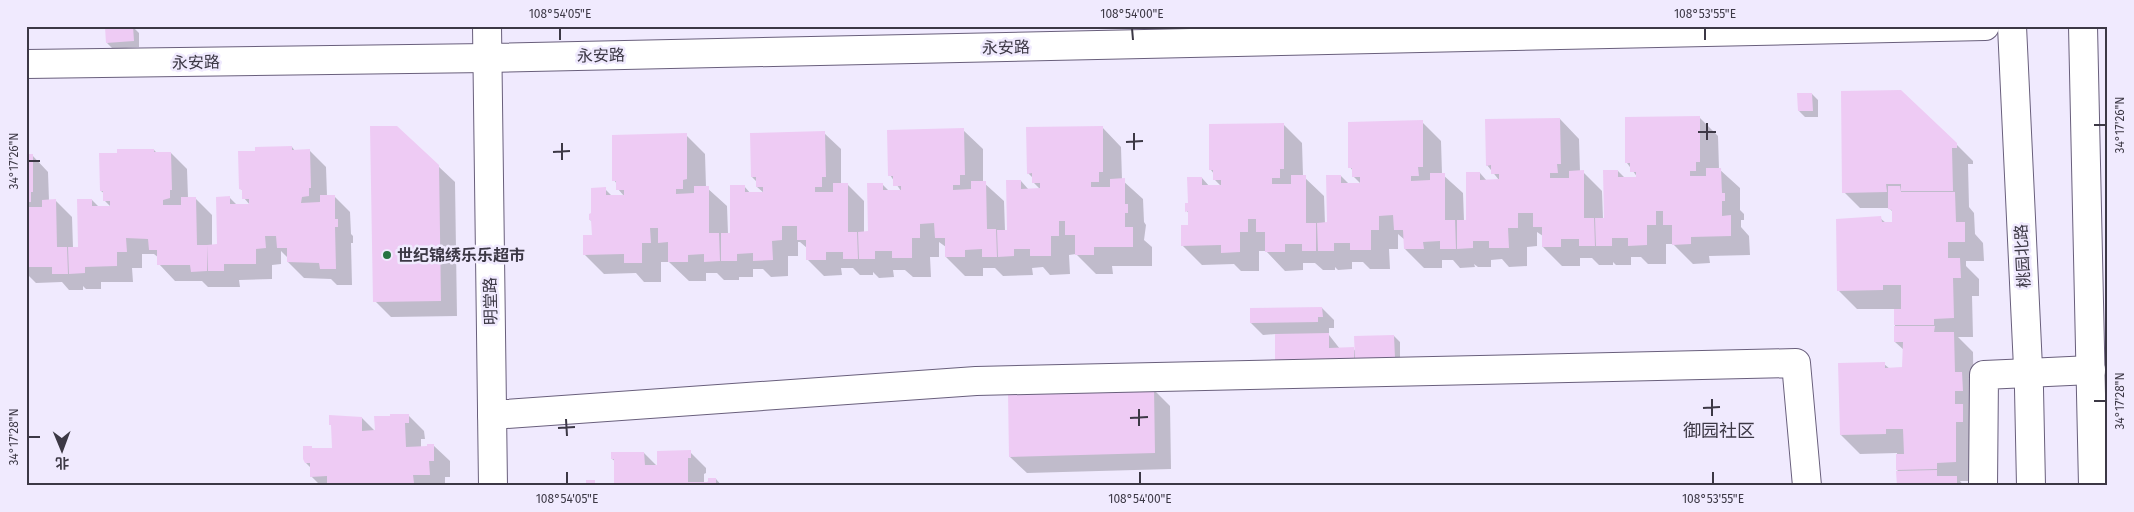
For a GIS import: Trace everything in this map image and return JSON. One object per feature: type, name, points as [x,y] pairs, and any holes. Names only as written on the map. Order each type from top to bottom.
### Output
[{"type":"street","name":"明堂路","points":[[487,26],[493,486]]},
{"type":"street","name":"永安路","points":[[26,64],[487,58],[1985,26]]},
{"type":"street","name":"桃园北路","points":[[2012,26],[2028,374],[2031,486]]},
{"type":"street","points":[[2083,26],[2093,486]]},
{"type":"street","points":[[492,416],[976,381],[1796,363],[1806,486]]},
{"type":"street","points":[[1983,486],[1984,375],[2091,370]]},
{"type":"building","points":[[133,26],[134,41],[106,43],[105,27]]},
{"type":"building","points":[[1901,90],[1957,143],[1957,148],[1952,148],[1953,191],[1901,191],[1901,184],[1886,184],[1887,192],[1842,193],[1841,91]]},
{"type":"building","points":[[1797,93],[1812,93],[1813,111],[1798,111]]},
{"type":"building","points":[[1700,116],[1700,162],[1696,162],[1696,171],[1690,171],[1690,176],[1706,176],[1706,168],[1721,168],[1722,193],[1725,193],[1725,201],[1722,201],[1722,216],[1731,215],[1731,236],[1691,237],[1691,244],[1672,245],[1672,225],[1663,225],[1663,211],[1656,211],[1656,225],[1647,225],[1647,245],[1628,246],[1628,238],[1612,238],[1612,246],[1596,246],[1595,218],[1604,218],[1603,170],[1618,170],[1618,177],[1636,177],[1636,172],[1630,172],[1630,163],[1625,163],[1625,117]]},
{"type":"building","points":[[1560,118],[1561,164],[1557,164],[1558,173],[1550,173],[1550,178],[1569,178],[1569,171],[1584,170],[1584,218],[1594,218],[1595,246],[1579,246],[1579,239],[1561,239],[1561,247],[1542,247],[1542,227],[1533,227],[1533,213],[1518,213],[1518,228],[1508,228],[1509,248],[1489,248],[1489,241],[1473,241],[1473,248],[1457,249],[1457,220],[1466,220],[1466,172],[1480,172],[1480,180],[1499,179],[1499,174],[1491,174],[1491,165],[1486,166],[1485,119]]},
{"type":"building","points":[[1423,120],[1423,167],[1418,167],[1419,176],[1411,176],[1411,181],[1430,180],[1430,173],[1445,173],[1445,220],[1455,220],[1456,249],[1440,249],[1440,241],[1423,242],[1424,249],[1404,249],[1403,230],[1394,230],[1393,215],[1379,216],[1379,230],[1371,230],[1371,250],[1350,250],[1350,243],[1334,243],[1334,251],[1318,251],[1317,223],[1327,222],[1326,175],[1341,175],[1341,183],[1360,183],[1360,177],[1352,177],[1352,168],[1348,168],[1348,122]]},
{"type":"building","points":[[1284,123],[1284,169],[1280,169],[1280,178],[1272,178],[1272,184],[1291,184],[1291,175],[1306,175],[1306,223],[1316,223],[1316,251],[1302,251],[1302,244],[1285,244],[1285,252],[1265,252],[1265,232],[1256,232],[1256,219],[1248,219],[1248,232],[1240,232],[1240,252],[1221,253],[1221,245],[1181,246],[1181,225],[1188,225],[1188,211],[1185,212],[1185,203],[1188,203],[1187,177],[1202,177],[1202,185],[1221,185],[1221,180],[1213,180],[1213,170],[1209,170],[1209,124]]},
{"type":"building","points":[[370,126],[397,126],[439,165],[441,301],[373,302]]},
{"type":"building","points":[[1103,126],[1103,172],[1099,172],[1099,182],[1091,182],[1091,187],[1110,187],[1110,179],[1125,178],[1125,204],[1128,204],[1128,213],[1125,213],[1125,227],[1133,227],[1133,247],[1094,247],[1094,255],[1075,255],[1075,235],[1065,235],[1065,221],[1059,221],[1059,236],[1051,236],[1051,256],[1030,256],[1030,249],[1014,249],[1014,256],[998,257],[997,230],[1007,230],[1006,180],[1021,180],[1021,189],[1040,188],[1040,183],[1032,183],[1032,173],[1027,174],[1026,127]]},
{"type":"building","points":[[964,128],[965,175],[960,175],[960,185],[953,185],[953,190],[971,189],[971,181],[986,181],[987,229],[996,229],[997,257],[982,257],[982,249],[965,250],[965,257],[945,257],[945,238],[935,238],[934,223],[920,224],[920,238],[912,238],[912,258],[892,258],[892,251],[875,251],[875,259],[859,259],[858,232],[868,231],[867,183],[883,183],[883,190],[901,190],[901,186],[893,186],[893,176],[888,176],[887,130]]},
{"type":"building","points":[[825,131],[826,177],[822,177],[822,187],[815,187],[815,192],[833,192],[833,183],[848,183],[848,232],[857,232],[858,259],[843,259],[843,252],[826,252],[826,260],[806,260],[806,240],[797,240],[797,226],[782,226],[782,240],[772,241],[773,260],[753,261],[753,253],[737,254],[737,261],[721,261],[721,233],[730,233],[730,185],[745,185],[745,192],[763,192],[763,187],[756,187],[756,177],[751,177],[750,133]]},
{"type":"building","points":[[687,133],[687,179],[683,180],[683,189],[676,189],[676,194],[694,193],[694,186],[709,186],[709,233],[719,233],[720,261],[704,262],[704,254],[688,255],[688,262],[668,262],[668,242],[658,243],[658,228],[650,228],[651,243],[642,243],[642,263],[624,263],[624,254],[583,255],[583,235],[592,235],[591,220],[589,220],[589,214],[591,213],[591,188],[606,187],[606,195],[624,195],[624,190],[616,190],[616,181],[612,181],[612,135]]},
{"type":"building","points":[[292,146],[292,150],[310,149],[311,188],[309,188],[309,196],[302,197],[301,203],[320,202],[320,195],[335,195],[335,219],[338,219],[338,227],[335,227],[336,269],[320,269],[319,263],[287,262],[287,248],[277,248],[276,236],[265,236],[266,248],[256,249],[256,264],[224,264],[224,271],[208,271],[207,245],[217,244],[216,197],[230,196],[230,204],[249,204],[249,199],[242,199],[242,190],[239,189],[238,151],[255,151],[255,147]]},
{"type":"building","points":[[117,149],[154,149],[154,152],[171,152],[172,190],[170,190],[170,198],[163,200],[163,205],[181,205],[181,197],[196,197],[197,245],[207,245],[207,271],[191,272],[190,265],[157,265],[157,250],[149,250],[148,239],[126,238],[127,252],[117,252],[117,266],[85,267],[85,273],[69,274],[68,247],[78,247],[77,199],[92,199],[92,206],[110,206],[110,201],[103,201],[103,191],[100,191],[99,153],[117,153]]},
{"type":"building","points":[[26,154],[33,154],[33,192],[31,192],[31,202],[26,202]]},
{"type":"building","points":[[1888,186],[1900,186],[1901,192],[1955,192],[1956,222],[1965,222],[1965,242],[1948,242],[1948,258],[1960,258],[1961,278],[1953,278],[1954,318],[1934,319],[1934,325],[1894,325],[1894,309],[1901,309],[1901,285],[1883,285],[1883,290],[1837,291],[1836,219],[1881,216],[1882,222],[1892,222],[1892,210],[1888,209]]},
{"type":"building","points":[[56,199],[57,247],[67,247],[68,274],[52,274],[52,267],[26,267],[26,207],[42,207],[42,200]]},
{"type":"building","points":[[1322,307],[1323,317],[1318,317],[1318,322],[1250,323],[1250,308]]},
{"type":"building","points":[[1894,326],[1935,326],[1934,332],[1954,332],[1955,372],[1962,372],[1963,391],[1955,391],[1955,404],[1963,404],[1963,422],[1956,422],[1956,462],[1937,463],[1937,469],[1896,470],[1896,454],[1904,454],[1903,429],[1886,429],[1886,434],[1840,435],[1838,363],[1885,362],[1885,368],[1902,367],[1903,342],[1894,342]]},
{"type":"building","points":[[1329,333],[1329,348],[1354,347],[1354,359],[1275,360],[1275,334]]},
{"type":"building","points":[[1394,335],[1395,358],[1355,360],[1354,336]]},
{"type":"building","points":[[1154,388],[1155,453],[1009,457],[1008,392]]},
{"type":"building","points":[[390,414],[409,414],[409,423],[405,423],[406,447],[434,444],[434,461],[429,461],[430,475],[413,475],[414,483],[409,483],[409,486],[331,486],[327,485],[327,476],[310,477],[310,463],[305,463],[303,459],[303,446],[332,448],[329,415],[362,417],[362,431],[375,430],[374,416],[390,416]]},
{"type":"building","points":[[691,450],[691,458],[688,458],[688,482],[708,482],[708,478],[716,478],[716,486],[586,486],[586,480],[595,480],[595,484],[614,483],[614,459],[611,459],[611,452],[644,452],[645,465],[657,465],[657,451]]},
{"type":"building","points":[[1937,470],[1937,476],[1957,476],[1957,486],[1897,486],[1896,471]]},
{"type":"place","name":"世纪锦绣乐乐超市","points":[[387,255]]},
{"type":"district","name":"御园社区","points":[[1719,431]]}]
